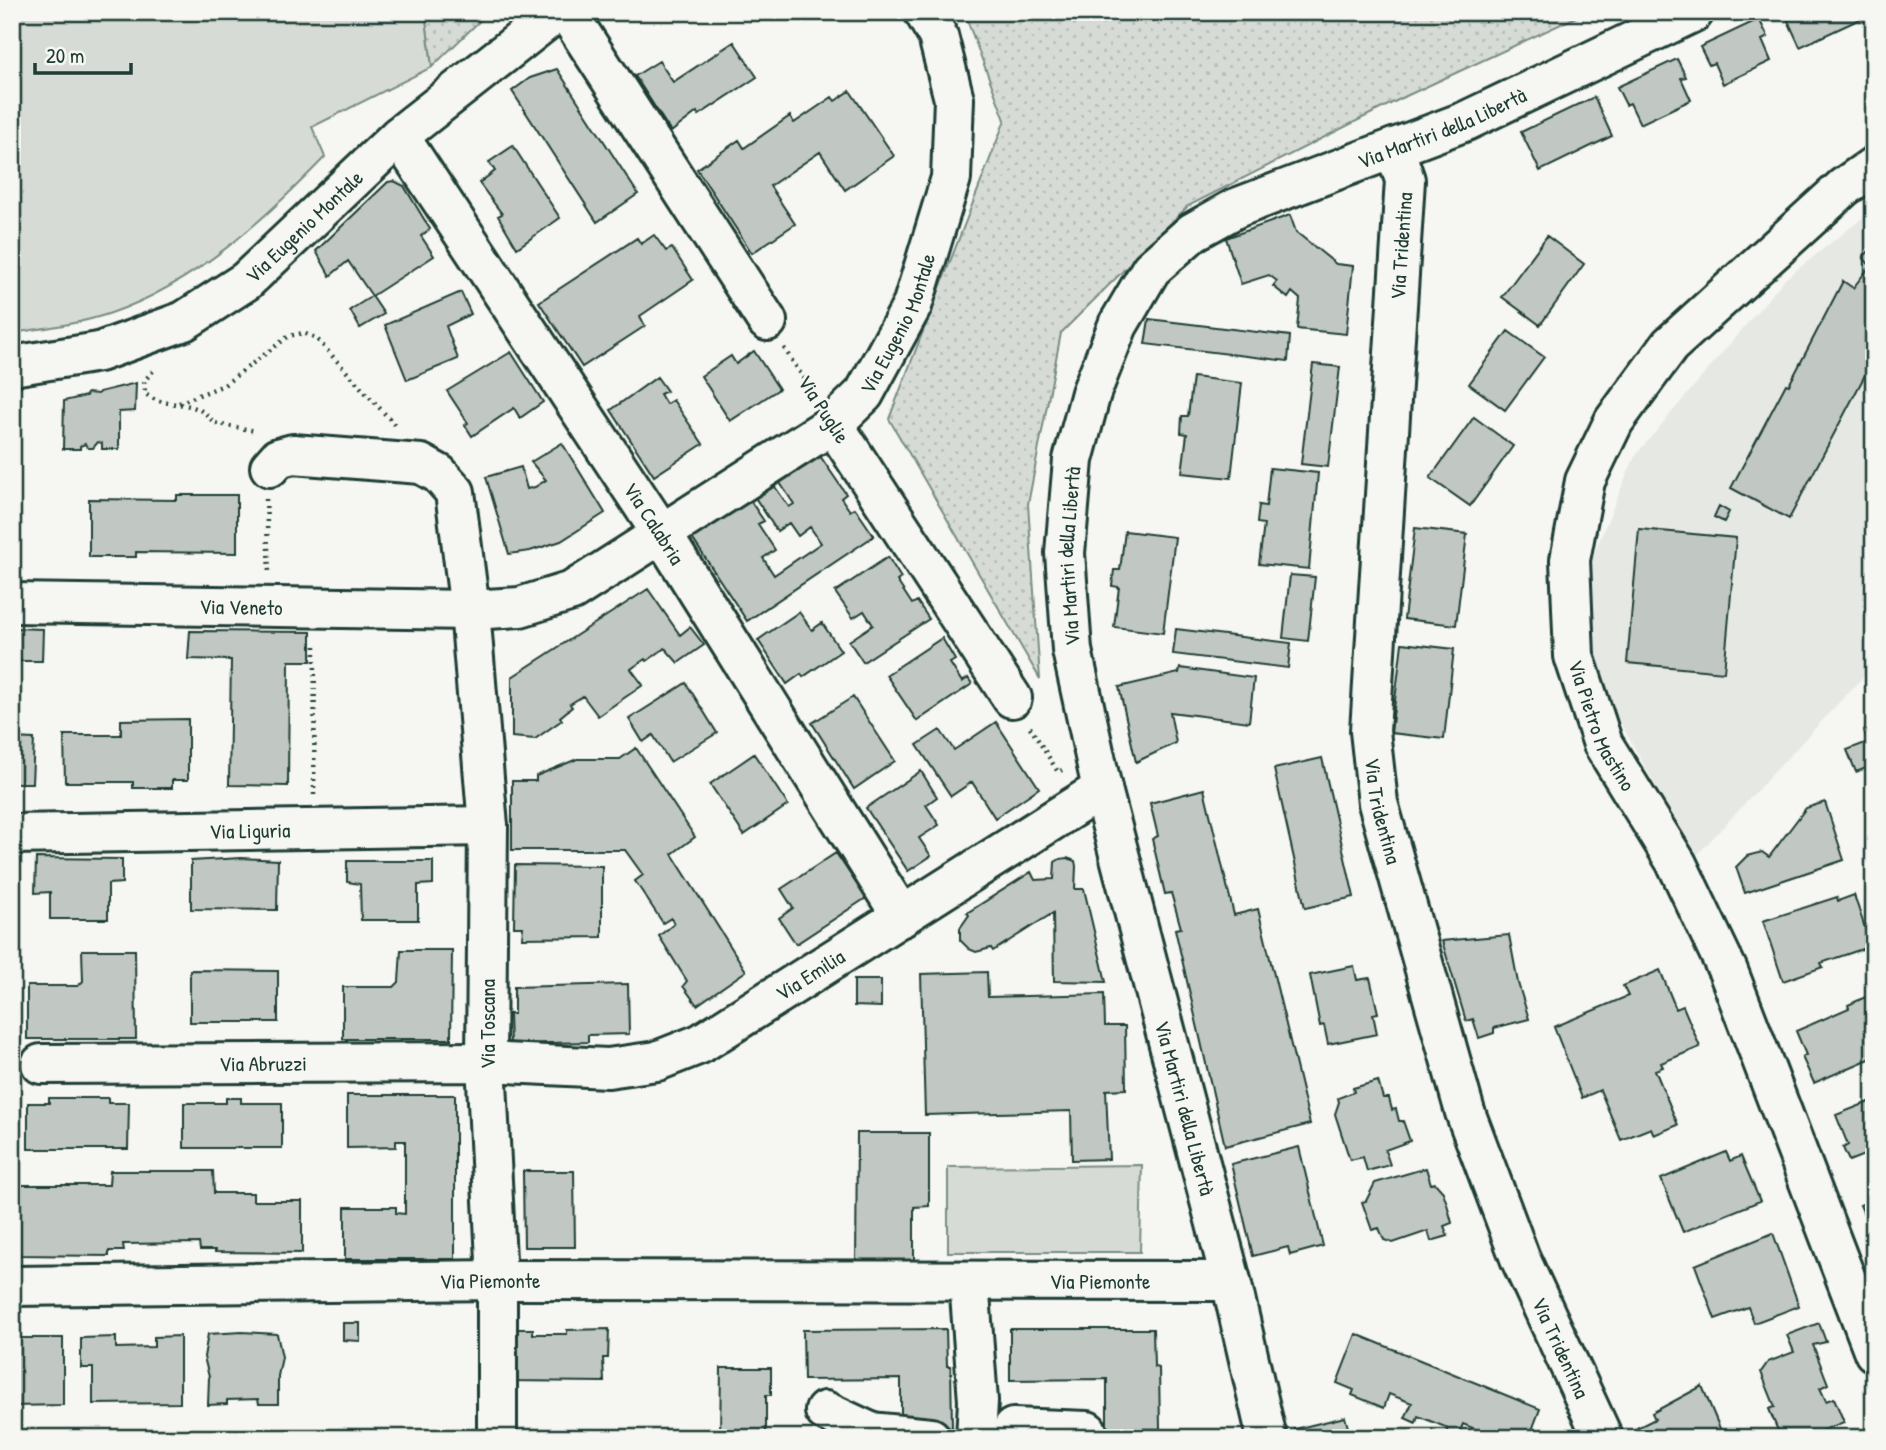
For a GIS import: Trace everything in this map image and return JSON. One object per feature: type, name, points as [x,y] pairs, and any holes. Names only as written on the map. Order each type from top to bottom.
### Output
[{"type":"street","name":"Via Eugenio Montale","points":[[12,366],[99,352],[184,321],[246,281],[399,136],[557,12]]},
{"type":"street","points":[[567,12],[767,321]]},
{"type":"street","name":"Via Eugenio Montale","points":[[470,610],[520,607],[572,591],[833,424],[864,394],[912,306],[951,178],[954,99],[938,36],[924,12]]},
{"type":"street","name":"Via Martiri della Libertà","points":[[1267,1438],[1231,1281],[1098,773],[1072,650],[1065,553],[1073,460],[1091,393],[1118,325],[1151,269],[1193,232],[1236,208],[1466,121],[1693,12]]},
{"type":"street","name":"Via Calabria","points":[[399,136],[662,534],[902,917]]},
{"type":"street","name":"Via Tridentina","points":[[1394,148],[1405,180],[1370,731],[1378,803],[1465,1112],[1520,1258],[1603,1438]]},
{"type":"street","name":"Via Pietro Mastino","points":[[1874,166],[1844,187],[1670,345],[1614,421],[1585,481],[1570,560],[1574,656],[1603,744],[1677,864],[1728,971],[1874,1352]]},
{"type":"street","name":"Via Puglie","points":[[833,424],[1012,698]]},
{"type":"street","points":[[281,461],[421,464]]},
{"type":"street","name":"Via Toscana","points":[[421,464],[439,474],[455,492],[470,610],[488,826],[486,1062],[497,1280],[497,1438]]},
{"type":"street","name":"Via Veneto","points":[[12,603],[470,610]]},
{"type":"street","name":"Via Emilia","points":[[486,1062],[608,1068],[657,1061],[700,1044],[902,917],[1098,773]]},
{"type":"street","name":"Via Liguria","points":[[12,834],[488,826]]},
{"type":"street","name":"Via Abruzzi","points":[[41,1064],[486,1062]]},
{"type":"street","name":"Via Piemonte","points":[[12,1286],[497,1280],[1231,1281]]},
{"type":"street","points":[[969,1281],[978,1401],[976,1438]]},
{"type":"street","points":[[825,1411],[870,1433],[931,1438]]},
{"type":"street","points":[[1013,1438],[1013,1428],[1087,1431]]},
{"type":"path","name":"Via Puglie","points":[[767,321],[833,424]]},
{"type":"path","points":[[178,403],[223,385],[289,336],[303,333],[316,338],[409,440],[421,464]]},
{"type":"path","points":[[162,367],[152,372],[144,381],[145,393],[154,401],[178,403],[205,411],[214,424],[276,434],[281,461]]},
{"type":"path","points":[[265,506],[271,607]]},
{"type":"path","points":[[314,828],[315,665]]},
{"type":"path","points":[[1012,698],[1058,772],[1098,773]]},
{"type":"shaded area","points":[[12,12],[425,12],[432,67],[312,127],[325,157],[253,226],[200,267],[142,301],[111,313],[75,323],[12,333]]},
{"type":"shaded area","points":[[425,12],[489,12],[432,67]]},
{"type":"shaded area","points":[[964,12],[1587,12],[1404,97],[1188,206],[1061,333],[1028,504],[1040,679],[889,419],[1005,120]]},
{"type":"shaded area","points":[[1874,209],[1874,665],[1695,857],[1604,693],[1583,579],[1635,456],[1784,280]]},
{"type":"shaded area","points":[[1142,1165],[1140,1252],[948,1252],[948,1167]]},
{"type":"building","points":[[1784,12],[1873,12],[1873,13],[1800,47]]},
{"type":"building","points":[[1759,19],[1768,37],[1762,40],[1771,61],[1723,84],[1714,63],[1709,65],[1700,47]]},
{"type":"building","points":[[734,42],[757,77],[699,115],[697,112],[671,132],[635,76],[659,61],[673,82]]},
{"type":"building","points":[[1677,59],[1686,77],[1681,78],[1691,100],[1640,124],[1630,103],[1626,105],[1617,87]]},
{"type":"building","points":[[557,69],[638,194],[597,222],[512,91],[530,78]]},
{"type":"building","points":[[850,91],[894,156],[845,190],[820,152],[770,186],[795,224],[752,253],[697,169],[739,140],[744,148],[790,116],[794,123],[832,97],[835,101]]},
{"type":"building","points":[[1594,97],[1612,136],[1540,171],[1521,132]]},
{"type":"building","points":[[513,146],[560,218],[517,248],[498,216],[502,214],[479,183],[495,171],[489,162]]},
{"type":"building","points":[[394,181],[404,186],[430,229],[421,236],[434,256],[372,296],[348,261],[330,276],[316,251],[388,182]]},
{"type":"building","points":[[1290,215],[1296,232],[1336,264],[1353,266],[1346,334],[1297,329],[1300,299],[1292,292],[1288,298],[1273,286],[1277,281],[1269,275],[1241,284],[1226,238]]},
{"type":"building","points":[[654,235],[666,251],[672,248],[693,280],[640,316],[645,326],[582,367],[539,302],[637,238],[641,244]]},
{"type":"building","points":[[1547,236],[1584,264],[1540,325],[1502,297]]},
{"type":"building","points":[[1874,246],[1874,358],[1789,519],[1731,488],[1843,281],[1853,288],[1870,266],[1863,257]]},
{"type":"building","points":[[461,292],[471,314],[446,326],[458,359],[407,380],[385,325]]},
{"type":"building","points":[[372,296],[384,314],[360,328],[350,310]]},
{"type":"building","points":[[1149,319],[1290,336],[1288,361],[1145,344]]},
{"type":"building","points":[[1508,331],[1544,357],[1505,410],[1469,384]]},
{"type":"building","points":[[754,351],[779,389],[730,421],[701,376],[731,356],[736,364]]},
{"type":"building","points":[[511,352],[543,402],[520,418],[514,408],[472,436],[465,425],[468,423],[447,391]]},
{"type":"building","points":[[1313,364],[1340,367],[1328,467],[1301,464]]},
{"type":"building","points":[[657,377],[667,391],[660,394],[666,404],[673,400],[703,444],[654,476],[611,410]]},
{"type":"building","points":[[1193,377],[1242,383],[1231,478],[1182,473],[1187,434],[1181,433],[1182,416],[1188,416]]},
{"type":"building","points":[[136,383],[135,411],[119,412],[119,449],[102,449],[102,443],[98,442],[93,448],[88,448],[85,444],[80,446],[80,449],[63,449],[64,401],[86,396],[87,393],[98,394]]},
{"type":"building","points":[[1474,417],[1513,446],[1470,506],[1430,478]]},
{"type":"building","points":[[562,443],[605,513],[561,541],[530,551],[509,554],[486,477],[521,467],[527,489],[535,487],[546,480],[531,462]]},
{"type":"building","points":[[818,453],[846,494],[841,498],[850,511],[855,508],[874,536],[747,621],[692,538],[749,499],[764,521],[758,524],[775,550],[763,558],[774,575],[821,543],[810,527],[798,536],[789,523],[777,531],[754,496],[773,484],[789,507],[794,504],[778,480]]},
{"type":"building","points":[[1270,468],[1318,473],[1309,569],[1259,564],[1264,524],[1257,523],[1259,505],[1266,506]]},
{"type":"building","points":[[177,495],[237,495],[237,553],[136,552],[136,557],[89,557],[89,499],[177,500]]},
{"type":"building","points":[[1719,506],[1729,512],[1724,522],[1714,517]]},
{"type":"building","points":[[1415,528],[1467,534],[1456,625],[1404,619]]},
{"type":"building","points":[[1639,529],[1736,538],[1724,672],[1627,663]]},
{"type":"building","points":[[1125,531],[1175,537],[1163,633],[1114,627],[1119,587],[1112,586],[1114,570],[1120,570]]},
{"type":"building","points":[[888,557],[901,578],[897,581],[912,604],[917,601],[929,619],[863,662],[849,641],[873,625],[864,611],[853,618],[835,592]]},
{"type":"building","points":[[1290,575],[1315,577],[1308,641],[1283,638]]},
{"type":"building","points":[[648,589],[680,635],[690,627],[704,645],[678,663],[665,648],[647,661],[645,659],[631,669],[643,685],[598,716],[583,696],[570,704],[572,707],[560,717],[562,720],[535,739],[512,737],[512,677]]},
{"type":"building","points":[[799,612],[812,630],[822,623],[841,651],[803,677],[801,674],[787,684],[758,640]]},
{"type":"building","points":[[12,628],[43,629],[42,661],[12,661]]},
{"type":"building","points":[[1176,629],[1291,643],[1288,668],[1173,654]]},
{"type":"building","points":[[190,631],[311,632],[311,661],[289,661],[288,786],[229,785],[231,660],[188,659]]},
{"type":"building","points":[[942,638],[955,660],[950,663],[962,682],[968,678],[972,684],[917,721],[886,675]]},
{"type":"building","points":[[1402,643],[1454,649],[1444,739],[1391,733]]},
{"type":"building","points":[[1180,668],[1254,678],[1249,722],[1170,712],[1176,743],[1136,762],[1119,687],[1179,673]]},
{"type":"building","points":[[686,683],[717,733],[670,762],[653,735],[643,742],[629,719]]},
{"type":"building","points":[[853,697],[895,761],[854,789],[812,723]]},
{"type":"building","points":[[188,719],[188,780],[172,780],[172,788],[133,788],[133,782],[65,782],[64,735],[121,735],[121,720]]},
{"type":"building","points":[[1874,719],[1874,765],[1856,772],[1847,750],[1868,742],[1864,731]]},
{"type":"building","points":[[996,722],[1039,788],[995,818],[972,782],[951,796],[917,745],[940,730],[954,750]]},
{"type":"building","points":[[12,738],[34,739],[32,783],[12,783]]},
{"type":"building","points":[[636,748],[695,837],[672,854],[746,971],[697,1005],[683,986],[687,981],[659,936],[674,924],[671,918],[663,923],[635,881],[643,875],[625,850],[512,850],[512,781],[536,781],[536,776],[577,759],[620,759]]},
{"type":"building","points":[[754,754],[788,805],[744,835],[710,784]]},
{"type":"building","points":[[1322,758],[1354,897],[1305,908],[1274,769]]},
{"type":"building","points":[[921,771],[937,797],[926,805],[939,825],[919,838],[931,856],[908,871],[866,808]]},
{"type":"building","points":[[1204,789],[1234,915],[1258,909],[1310,1124],[1225,1146],[1175,929],[1181,928],[1171,893],[1165,894],[1152,839],[1158,836],[1150,803]]},
{"type":"building","points":[[1825,802],[1844,860],[1745,893],[1736,867],[1747,856],[1762,852],[1769,857],[1806,808]]},
{"type":"building","points":[[836,853],[866,898],[796,944],[779,918],[793,908],[781,889]]},
{"type":"building","points":[[36,858],[122,859],[122,883],[108,884],[108,919],[50,919],[50,892],[35,893]]},
{"type":"building","points":[[241,858],[278,860],[277,910],[191,909],[191,861]]},
{"type":"building","points":[[1067,858],[1075,861],[1075,889],[1084,889],[1106,982],[1054,981],[1053,913],[993,951],[991,948],[976,952],[960,940],[960,928],[969,915],[967,913],[1031,872],[1035,880],[1054,879],[1055,862]]},
{"type":"building","points":[[347,861],[433,861],[433,884],[418,885],[418,920],[361,920],[360,884],[347,882]]},
{"type":"building","points":[[515,865],[602,866],[602,937],[522,938],[523,927],[514,927]]},
{"type":"building","points":[[1854,895],[1871,946],[1821,963],[1823,967],[1783,981],[1763,921],[1837,897],[1838,901]]},
{"type":"building","points":[[1509,935],[1518,983],[1529,1019],[1494,1028],[1494,1033],[1479,1038],[1473,1019],[1466,1021],[1442,941]]},
{"type":"building","points":[[82,950],[135,950],[136,1039],[27,1039],[27,986],[78,986],[83,981]]},
{"type":"building","points":[[401,950],[452,950],[451,1039],[343,1039],[343,987],[394,987],[399,982]]},
{"type":"building","points":[[1354,966],[1357,980],[1370,978],[1378,1013],[1373,1014],[1377,1034],[1328,1044],[1324,1025],[1320,1026],[1310,975]]},
{"type":"building","points":[[190,970],[278,971],[278,1022],[190,1022]]},
{"type":"building","points":[[1660,970],[1676,1009],[1683,1006],[1700,1047],[1661,1063],[1663,1067],[1655,1070],[1678,1125],[1654,1135],[1651,1128],[1621,1140],[1600,1090],[1582,1098],[1554,1027],[1628,996],[1623,986]]},
{"type":"building","points":[[987,972],[988,997],[1104,994],[1105,1026],[1125,1026],[1126,1089],[1106,1090],[1109,1159],[1072,1160],[1071,1111],[925,1115],[921,974]]},
{"type":"building","points":[[854,980],[881,980],[881,1007],[854,1006]]},
{"type":"building","points":[[628,984],[629,1034],[588,1035],[588,1042],[510,1044],[509,1014],[514,1014],[514,987]]},
{"type":"building","points":[[1874,993],[1874,1057],[1814,1083],[1802,1057],[1806,1055],[1796,1031],[1849,1008],[1848,1005]]},
{"type":"building","points":[[1378,1081],[1383,1098],[1389,1098],[1392,1110],[1396,1109],[1410,1141],[1385,1150],[1390,1165],[1367,1171],[1363,1157],[1350,1160],[1335,1114],[1338,1098],[1354,1092],[1353,1088]]},
{"type":"building","points":[[347,1095],[455,1095],[455,1259],[345,1259],[345,1207],[396,1207],[396,1213],[405,1214],[405,1141],[396,1141],[396,1147],[347,1148]]},
{"type":"building","points":[[49,1098],[108,1098],[108,1103],[129,1103],[128,1149],[28,1149],[28,1103],[49,1103]]},
{"type":"building","points":[[226,1098],[241,1098],[241,1103],[282,1103],[282,1148],[184,1148],[184,1103],[226,1103]]},
{"type":"building","points":[[1874,1100],[1874,1151],[1849,1161],[1843,1148],[1848,1145],[1836,1115]]},
{"type":"building","points":[[857,1133],[929,1133],[929,1206],[914,1207],[914,1265],[856,1265]]},
{"type":"building","points":[[1299,1147],[1323,1246],[1290,1255],[1288,1247],[1253,1256],[1231,1164]]},
{"type":"building","points":[[1726,1152],[1730,1161],[1741,1156],[1760,1201],[1683,1232],[1661,1179]]},
{"type":"building","points":[[1426,1168],[1431,1184],[1435,1183],[1443,1192],[1447,1204],[1452,1223],[1444,1226],[1448,1236],[1431,1241],[1428,1231],[1393,1243],[1384,1240],[1379,1228],[1372,1230],[1362,1202],[1366,1201],[1375,1183]]},
{"type":"building","points":[[110,1171],[213,1171],[214,1193],[253,1193],[253,1201],[302,1201],[302,1253],[215,1252],[200,1250],[199,1243],[123,1244],[124,1251],[109,1251],[109,1256],[17,1255],[18,1185],[109,1185]]},
{"type":"building","points":[[523,1171],[574,1171],[575,1247],[524,1247]]},
{"type":"building","points":[[1874,1199],[1874,1221],[1868,1223],[1860,1205]]},
{"type":"building","points":[[1773,1233],[1799,1306],[1754,1323],[1748,1307],[1715,1319],[1695,1265]]},
{"type":"building","points":[[343,1323],[360,1323],[360,1341],[343,1340]]},
{"type":"building","points":[[1819,1323],[1826,1342],[1813,1345],[1828,1384],[1820,1388],[1826,1401],[1834,1398],[1844,1422],[1803,1438],[1801,1434],[1792,1438],[1781,1438],[1769,1409],[1775,1407],[1761,1372],[1768,1362],[1794,1352],[1787,1335]]},
{"type":"building","points":[[508,1329],[533,1329],[533,1334],[567,1334],[567,1330],[609,1329],[608,1358],[603,1358],[604,1382],[509,1381]]},
{"type":"building","points":[[946,1329],[947,1366],[951,1366],[952,1429],[901,1429],[901,1379],[804,1380],[803,1330]]},
{"type":"building","points":[[1010,1329],[1153,1329],[1154,1367],[1159,1368],[1160,1429],[1107,1429],[1107,1379],[1010,1380]]},
{"type":"building","points":[[208,1334],[277,1334],[282,1357],[278,1376],[278,1404],[259,1404],[258,1399],[227,1400],[227,1404],[208,1405],[209,1377],[204,1357]]},
{"type":"building","points":[[1356,1334],[1540,1409],[1529,1438],[1483,1438],[1485,1433],[1463,1424],[1457,1438],[1453,1438],[1445,1435],[1448,1428],[1418,1416],[1416,1423],[1405,1418],[1412,1403],[1389,1394],[1384,1408],[1352,1395],[1354,1390],[1337,1383]]},
{"type":"building","points":[[180,1336],[180,1403],[93,1404],[93,1368],[81,1368],[81,1338],[116,1337],[116,1348],[154,1347],[154,1337]]},
{"type":"building","points":[[12,1338],[63,1338],[63,1405],[12,1406]]},
{"type":"building","points":[[721,1368],[771,1368],[771,1395],[766,1395],[766,1433],[771,1433],[771,1438],[720,1438]]},
{"type":"building","points":[[1702,1386],[1724,1438],[1642,1438],[1637,1428],[1655,1419],[1652,1413]]},
{"type":"building","points":[[1345,1417],[1351,1438],[1297,1438],[1295,1429]]}]
